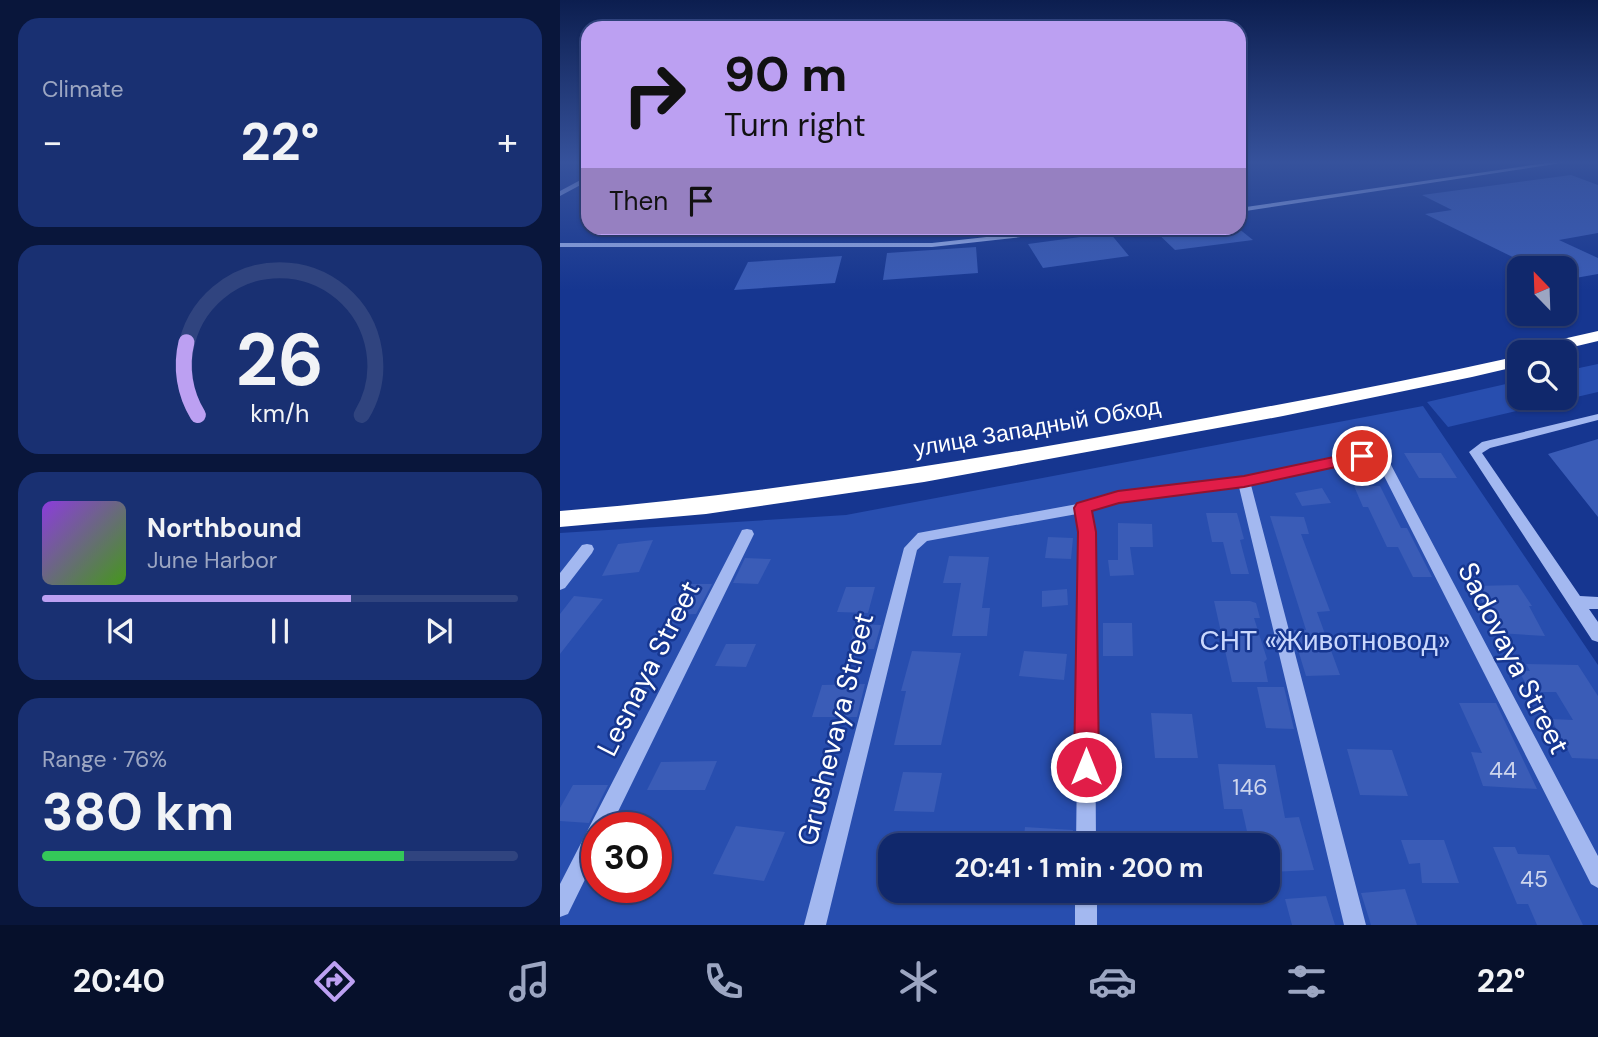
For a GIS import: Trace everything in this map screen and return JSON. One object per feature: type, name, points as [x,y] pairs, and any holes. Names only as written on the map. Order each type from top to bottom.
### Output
[{"type":"highway","points":[[1572,340],[1598,326]]},
{"type":"highway","points":[[1577,342],[1598,336]]},
{"type":"highway","points":[[1577,346],[1598,344]]},
{"type":"highway","name":"улица Западный Обход","points":[[560,507],[786,484],[1005,453],[1250,409],[1507,356]]},
{"type":"highway","name":"улица Западный Обход","points":[[560,519],[626,515],[799,493],[1009,461],[1507,363]]},
{"type":"street","points":[[1246,209],[1277,204]]},
{"type":"street","points":[[560,245],[932,245],[1021,235]]},
{"type":"street","points":[[1598,430],[1591,419],[1486,445],[1475,452],[1598,635]]},
{"type":"street","name":"Sadovaya Street","points":[[1244,482],[1362,456],[1384,463],[1598,877]]},
{"type":"street","points":[[1086,833],[1087,532],[1083,508],[1118,497],[1244,482],[1355,925]]},
{"type":"street","name":"Grushevaya Street","points":[[814,925],[911,548],[923,537],[952,530],[1083,508]]},
{"type":"street","name":"Lesnaya Street","points":[[608,812],[747,534]]},
{"type":"street","points":[[560,584],[587,549]]},
{"type":"street","points":[[1576,602],[1598,603]]},
{"type":"street","points":[[560,906],[581,865]]},
{"type":"street","points":[[1086,903],[1086,925]]},
{"type":"green space","points":[[1598,364],[1598,392],[1577,397],[1577,368]]},
{"type":"green space","points":[[1507,384],[1507,410],[1521,410],[1448,427],[1427,402]]},
{"type":"green space","name":"СНТ «Животновод»","points":[[1423,406],[1598,665],[1598,925],[560,925],[560,533],[846,515]]},
{"type":"building","points":[[1440,204],[1598,204],[1598,233],[1559,240],[1598,258],[1598,274],[1577,278],[1577,256],[1511,256],[1425,214],[1452,210]]},
{"type":"building","points":[[1246,234],[1253,240],[1175,250],[1159,235]]},
{"type":"building","points":[[1112,235],[1129,256],[1043,268],[1028,244]]},
{"type":"building","points":[[976,247],[978,273],[883,280],[887,253]]},
{"type":"building","points":[[842,256],[835,283],[734,290],[748,262]]},
{"type":"building","points":[[1598,439],[1598,517],[1548,454]]},
{"type":"building","points":[[1404,453],[1441,453],[1457,478],[1419,478]]},
{"type":"building","points":[[1354,486],[1380,486],[1401,528],[1407,528],[1432,577],[1413,577],[1398,547],[1387,547],[1368,507],[1363,507]]},
{"type":"building","points":[[1322,488],[1331,503],[1302,506],[1295,493]]},
{"type":"building","points":[[1206,513],[1237,513],[1244,539],[1240,540],[1249,574],[1231,574],[1223,542],[1212,542]]},
{"type":"building","points":[[1270,516],[1304,517],[1309,534],[1301,534],[1330,611],[1317,612],[1340,675],[1306,676],[1292,630],[1306,630]]},
{"type":"building","points":[[1118,523],[1152,524],[1153,547],[1130,547],[1134,575],[1110,576],[1108,560],[1118,560]]},
{"type":"building","points":[[1048,537],[1073,538],[1071,559],[1045,558]]},
{"type":"building","points":[[653,540],[639,572],[602,576],[618,544]]},
{"type":"building","points":[[949,556],[989,557],[982,608],[990,608],[987,636],[952,636],[961,583],[943,583]]},
{"type":"building","points":[[745,558],[771,559],[758,584],[733,583]]},
{"type":"building","points":[[686,584],[712,584],[696,614],[670,615]]},
{"type":"building","points":[[1518,585],[1532,606],[1529,606],[1545,636],[1498,633],[1474,586]]},
{"type":"building","points":[[846,587],[875,587],[868,613],[837,612]]},
{"type":"building","points":[[1067,589],[1068,605],[1042,607],[1042,591]]},
{"type":"building","points":[[574,596],[603,599],[560,654],[560,614]]},
{"type":"building","points":[[1214,601],[1256,603],[1260,618],[1254,618],[1267,659],[1264,662],[1268,682],[1232,682]]},
{"type":"building","points":[[1103,623],[1132,623],[1133,656],[1103,656]]},
{"type":"building","points":[[856,624],[881,625],[874,649],[856,649],[858,645],[850,644]]},
{"type":"building","points":[[726,644],[756,644],[746,667],[715,666]]},
{"type":"building","points":[[912,651],[961,653],[941,745],[894,745],[906,691],[901,691]]},
{"type":"building","points":[[1024,651],[1067,654],[1064,680],[1019,676]]},
{"type":"building","points":[[1526,664],[1578,665],[1598,696],[1598,759],[1572,758],[1551,719],[1573,720],[1556,692],[1530,692],[1519,671],[1530,671]]},
{"type":"building","points":[[865,684],[857,717],[812,717],[822,685]]},
{"type":"building","points":[[1257,687],[1284,687],[1294,729],[1266,728]]},
{"type":"building","points":[[1459,703],[1496,703],[1537,789],[1483,786],[1471,752],[1482,753]]},
{"type":"building","points":[[1151,713],[1192,714],[1198,758],[1155,758]]},
{"type":"building","points":[[1347,749],[1392,750],[1408,796],[1360,795]]},
{"type":"building","points":[[717,761],[705,790],[647,790],[661,762]]},
{"type":"building","points":[[1218,764],[1275,765],[1285,818],[1299,817],[1314,870],[1280,872],[1280,833],[1247,833],[1242,809],[1224,809]]},
{"type":"building","points":[[903,772],[942,773],[934,812],[894,811]]},
{"type":"building","points":[[573,785],[608,785],[594,812],[581,812],[581,822],[560,821],[560,808]]},
{"type":"building","points":[[736,826],[785,832],[764,881],[713,874]]},
{"type":"building","points":[[1025,827],[1073,830],[1073,833],[1024,833]]},
{"type":"building","points":[[1401,840],[1444,840],[1459,883],[1422,883],[1420,863],[1409,864]]},
{"type":"building","points":[[1493,847],[1515,847],[1518,854],[1549,855],[1583,925],[1537,925],[1528,904],[1517,904]]},
{"type":"building","points":[[1405,889],[1417,925],[1371,925],[1361,893]]},
{"type":"building","points":[[1326,896],[1335,925],[1292,925],[1285,899]]},
{"type":"route","points":[[1086,767],[1087,532],[1083,508],[1118,497],[1244,482],[1362,456]]}]
